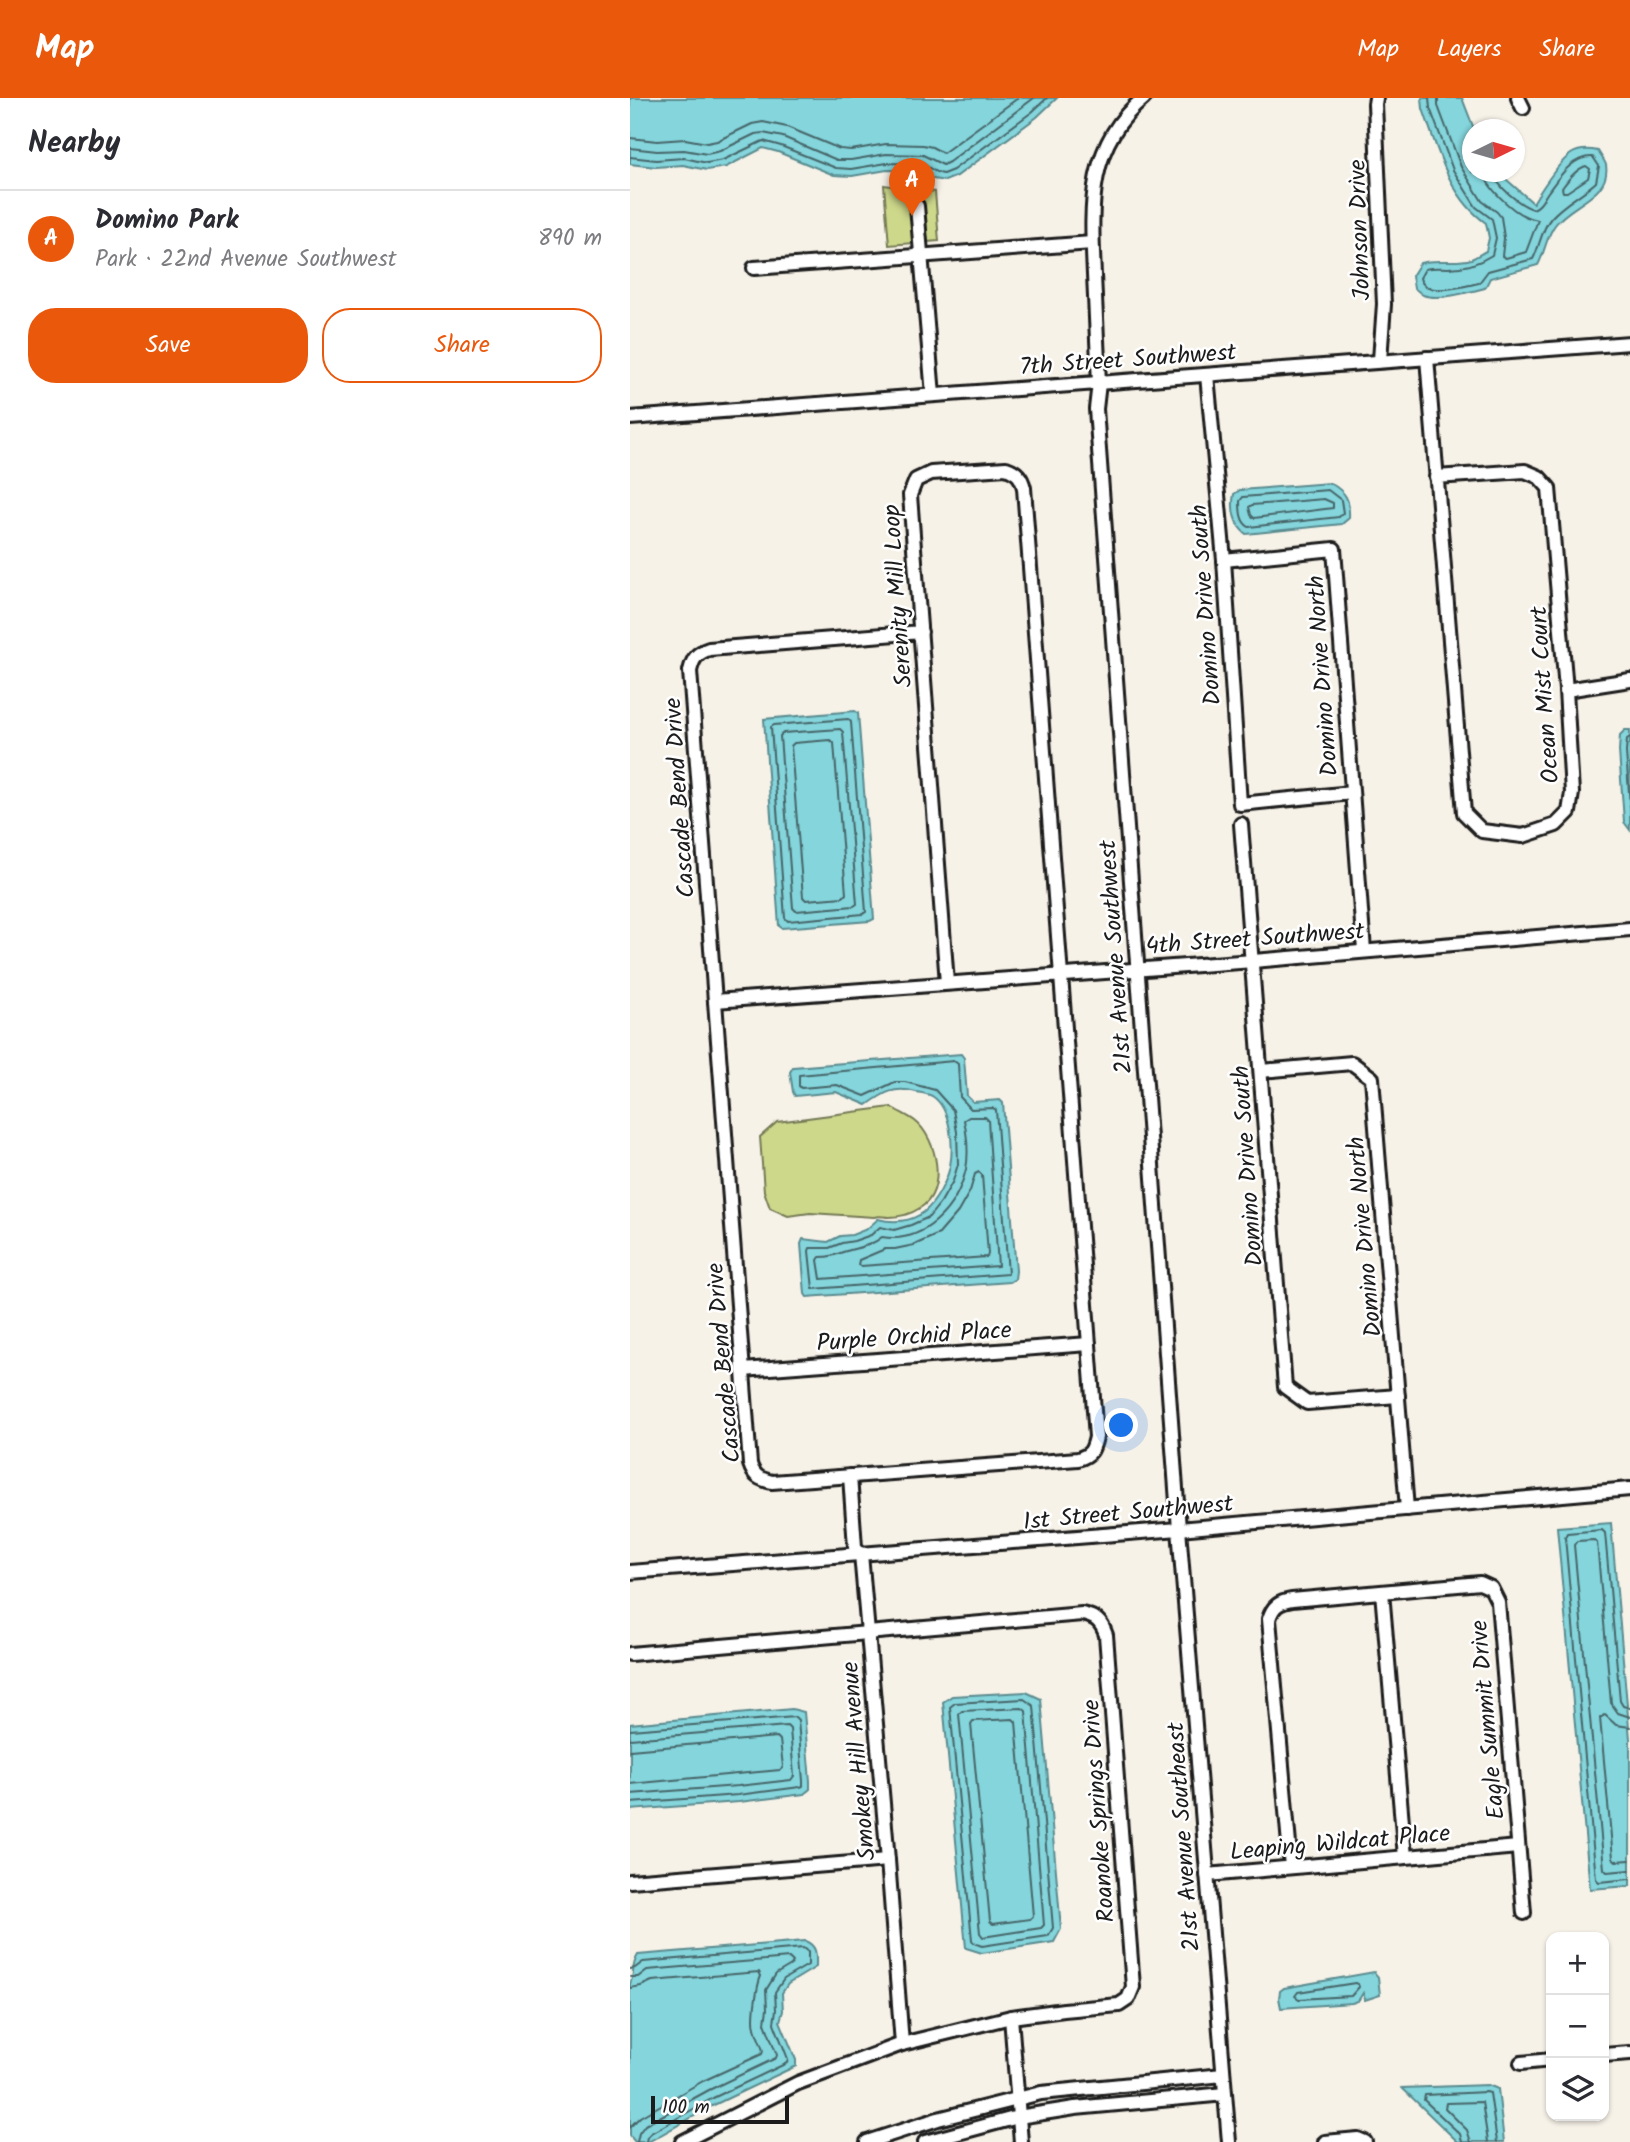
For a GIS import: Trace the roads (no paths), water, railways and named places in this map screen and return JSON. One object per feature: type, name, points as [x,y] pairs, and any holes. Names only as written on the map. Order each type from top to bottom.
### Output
[{"type":"street","name":"21st Avenue Southwest","points":[[1144,98],[1119,123],[1097,170],[1091,220],[1099,383],[1097,422],[1179,1529]]},
{"type":"street","name":"Johnson Drive","points":[[1376,98],[1384,304],[1380,360]]},
{"type":"street","points":[[917,206],[933,395]]},
{"type":"street","points":[[754,268],[1092,243]]},
{"type":"street","name":"7th Street Southwest","points":[[630,418],[1630,343]]},
{"type":"street","name":"Ocean Mist Court","points":[[1427,358],[1436,477],[1464,813],[1482,831],[1523,836],[1556,825],[1569,812],[1572,793],[1549,488],[1539,477],[1525,471],[1436,477]]},
{"type":"street","name":"Domino Drive South","points":[[1207,374],[1224,560],[1240,804],[1352,793]]},
{"type":"street","name":"Serenity Mill Loop","points":[[947,983],[910,495],[916,480],[931,473],[1006,468],[1022,478],[1061,974]]},
{"type":"street","name":"Domino Drive North","points":[[1224,560],[1334,550],[1364,951]]},
{"type":"street","name":"Cascade Bend Drive","points":[[921,632],[709,649],[695,656],[690,671],[750,1464],[759,1479],[772,1482],[1078,1459],[1087,1456],[1094,1449],[1096,1437],[1061,974]]},
{"type":"street","points":[[1566,690],[1630,680]]},
{"type":"street","name":"Domino Drive South","points":[[1241,824],[1285,1387],[1307,1403],[1398,1396]]},
{"type":"street","name":"4th Street Southwest","points":[[715,1001],[1253,961],[1630,929]]},
{"type":"street","name":"Domino Drive North","points":[[1261,1071],[1352,1063],[1372,1079],[1406,1509]]},
{"type":"street","name":"Purple Orchid Place","points":[[743,1370],[1089,1344]]},
{"type":"street","name":"Smokey Hill Avenue","points":[[850,1476],[855,1547],[861,1554],[902,2044]]},
{"type":"street","name":"1st Street Southwest","points":[[630,1572],[1179,1529],[1630,1489]]},
{"type":"street","name":"21st Avenue Southeast","points":[[1179,1529],[1229,2142]]},
{"type":"street","name":"Eagle Summit Drive","points":[[1291,1867],[1269,1619],[1272,1609],[1282,1602],[1292,1600],[1480,1583],[1490,1588],[1498,1602],[1524,1913]]},
{"type":"street","points":[[1382,1592],[1405,1857]]},
{"type":"street","name":"Roanoke Springs Drive","points":[[630,1654],[1082,1614],[1095,1617],[1102,1623],[1106,1635],[1133,1987],[1128,1999],[1119,2005],[1011,2017],[902,2044],[798,2082],[682,2142]]},
{"type":"street","name":"Leaping Wildcat Place","points":[[1208,1875],[1518,1847]]},
{"type":"street","points":[[630,1881],[888,1860]]},
{"type":"street","points":[[1011,2017],[1021,2142]]},
{"type":"street","points":[[1609,2055],[1630,2053]]},
{"type":"street","points":[[1521,2063],[1546,2060]]},
{"type":"street","points":[[867,2142],[1017,2098],[1072,2089],[1223,2075]]},
{"type":"street","points":[[925,2142],[1018,2117],[1074,2108],[1225,2094]]},
{"type":"street","points":[[1325,2142],[1358,2139],[1365,2142]]},
{"type":"water","points":[[630,98],[1057,98],[1037,117],[957,176],[945,181],[933,179],[922,171],[887,170],[852,176],[834,175],[763,148],[726,167],[707,170],[683,165],[656,167],[630,164]]},
{"type":"water","points":[[1422,98],[1462,98],[1470,119],[1462,119],[1462,182],[1509,182],[1533,203],[1566,158],[1584,150],[1598,151],[1606,165],[1606,176],[1596,192],[1555,225],[1538,265],[1490,278],[1485,288],[1437,297],[1423,295],[1414,288],[1412,276],[1420,263],[1471,259],[1486,251],[1489,238],[1486,223],[1463,200],[1446,172],[1423,109]]},
{"type":"water","points":[[1330,483],[1343,493],[1348,501],[1349,518],[1342,524],[1246,534],[1236,521],[1233,500],[1234,494],[1240,490]]},
{"type":"water","points":[[855,711],[858,713],[874,919],[782,928],[779,926],[764,719]]},
{"type":"water","points":[[1625,730],[1630,730],[1630,830],[1624,822],[1619,751],[1620,735]]},
{"type":"water","points":[[961,1054],[964,1058],[967,1096],[973,1102],[1000,1100],[1003,1103],[1015,1279],[1010,1282],[807,1297],[801,1244],[803,1239],[828,1242],[867,1229],[878,1219],[902,1221],[924,1212],[937,1197],[946,1178],[951,1158],[951,1138],[943,1109],[932,1096],[909,1090],[896,1090],[867,1105],[836,1092],[795,1096],[790,1072],[793,1067]]},
{"type":"water","points":[[1611,1523],[1630,1739],[1630,1886],[1590,1889],[1557,1527]]},
{"type":"water","points":[[1026,1692],[1041,1699],[1061,1929],[1054,1942],[982,1953],[966,1948],[943,1702],[952,1696]]},
{"type":"water","points":[[792,1709],[804,1712],[810,1789],[804,1794],[630,1810],[630,1724]]},
{"type":"water","points":[[805,1941],[814,1949],[816,1967],[788,1984],[782,1993],[783,2011],[780,2021],[796,2066],[716,2104],[648,2142],[635,2142],[630,2136],[630,1984],[638,1955]]},
{"type":"water","points":[[1374,1972],[1378,1977],[1380,1995],[1365,2000],[1363,1993],[1358,2001],[1352,2003],[1281,2008],[1280,1991],[1284,1988]]},
{"type":"water","points":[[1488,2085],[1498,2089],[1504,2142],[1458,2142],[1402,2088]]},
{"type":"place","name":"Domino Park","points":[[912,216]]}]
